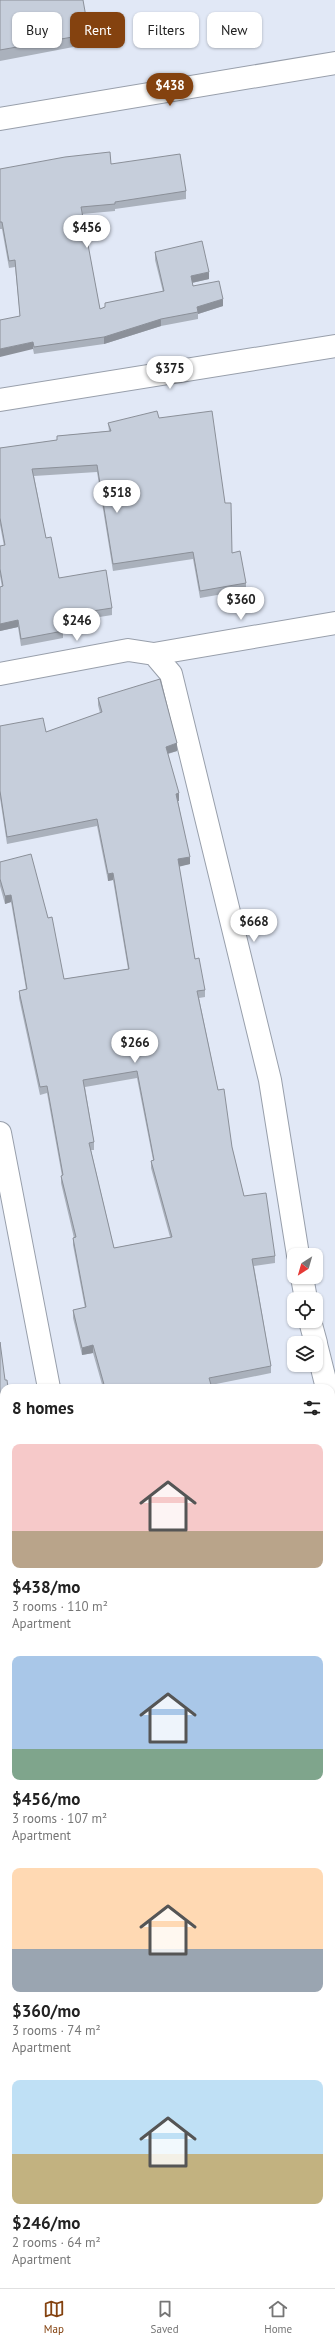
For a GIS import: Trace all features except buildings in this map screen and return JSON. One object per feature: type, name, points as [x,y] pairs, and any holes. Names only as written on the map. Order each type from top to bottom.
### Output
[{"type":"street","points":[[0,119],[335,63]]},
{"type":"street","points":[[0,400],[335,346]]},
{"type":"street","points":[[0,674],[128,650],[154,654],[335,623]]},
{"type":"street","points":[[154,654],[171,674],[268,1072],[297,1248]]},
{"type":"street","points":[[0,1133],[48,1384]]},
{"type":"street","points":[[323,1364],[329,1384]]}]
